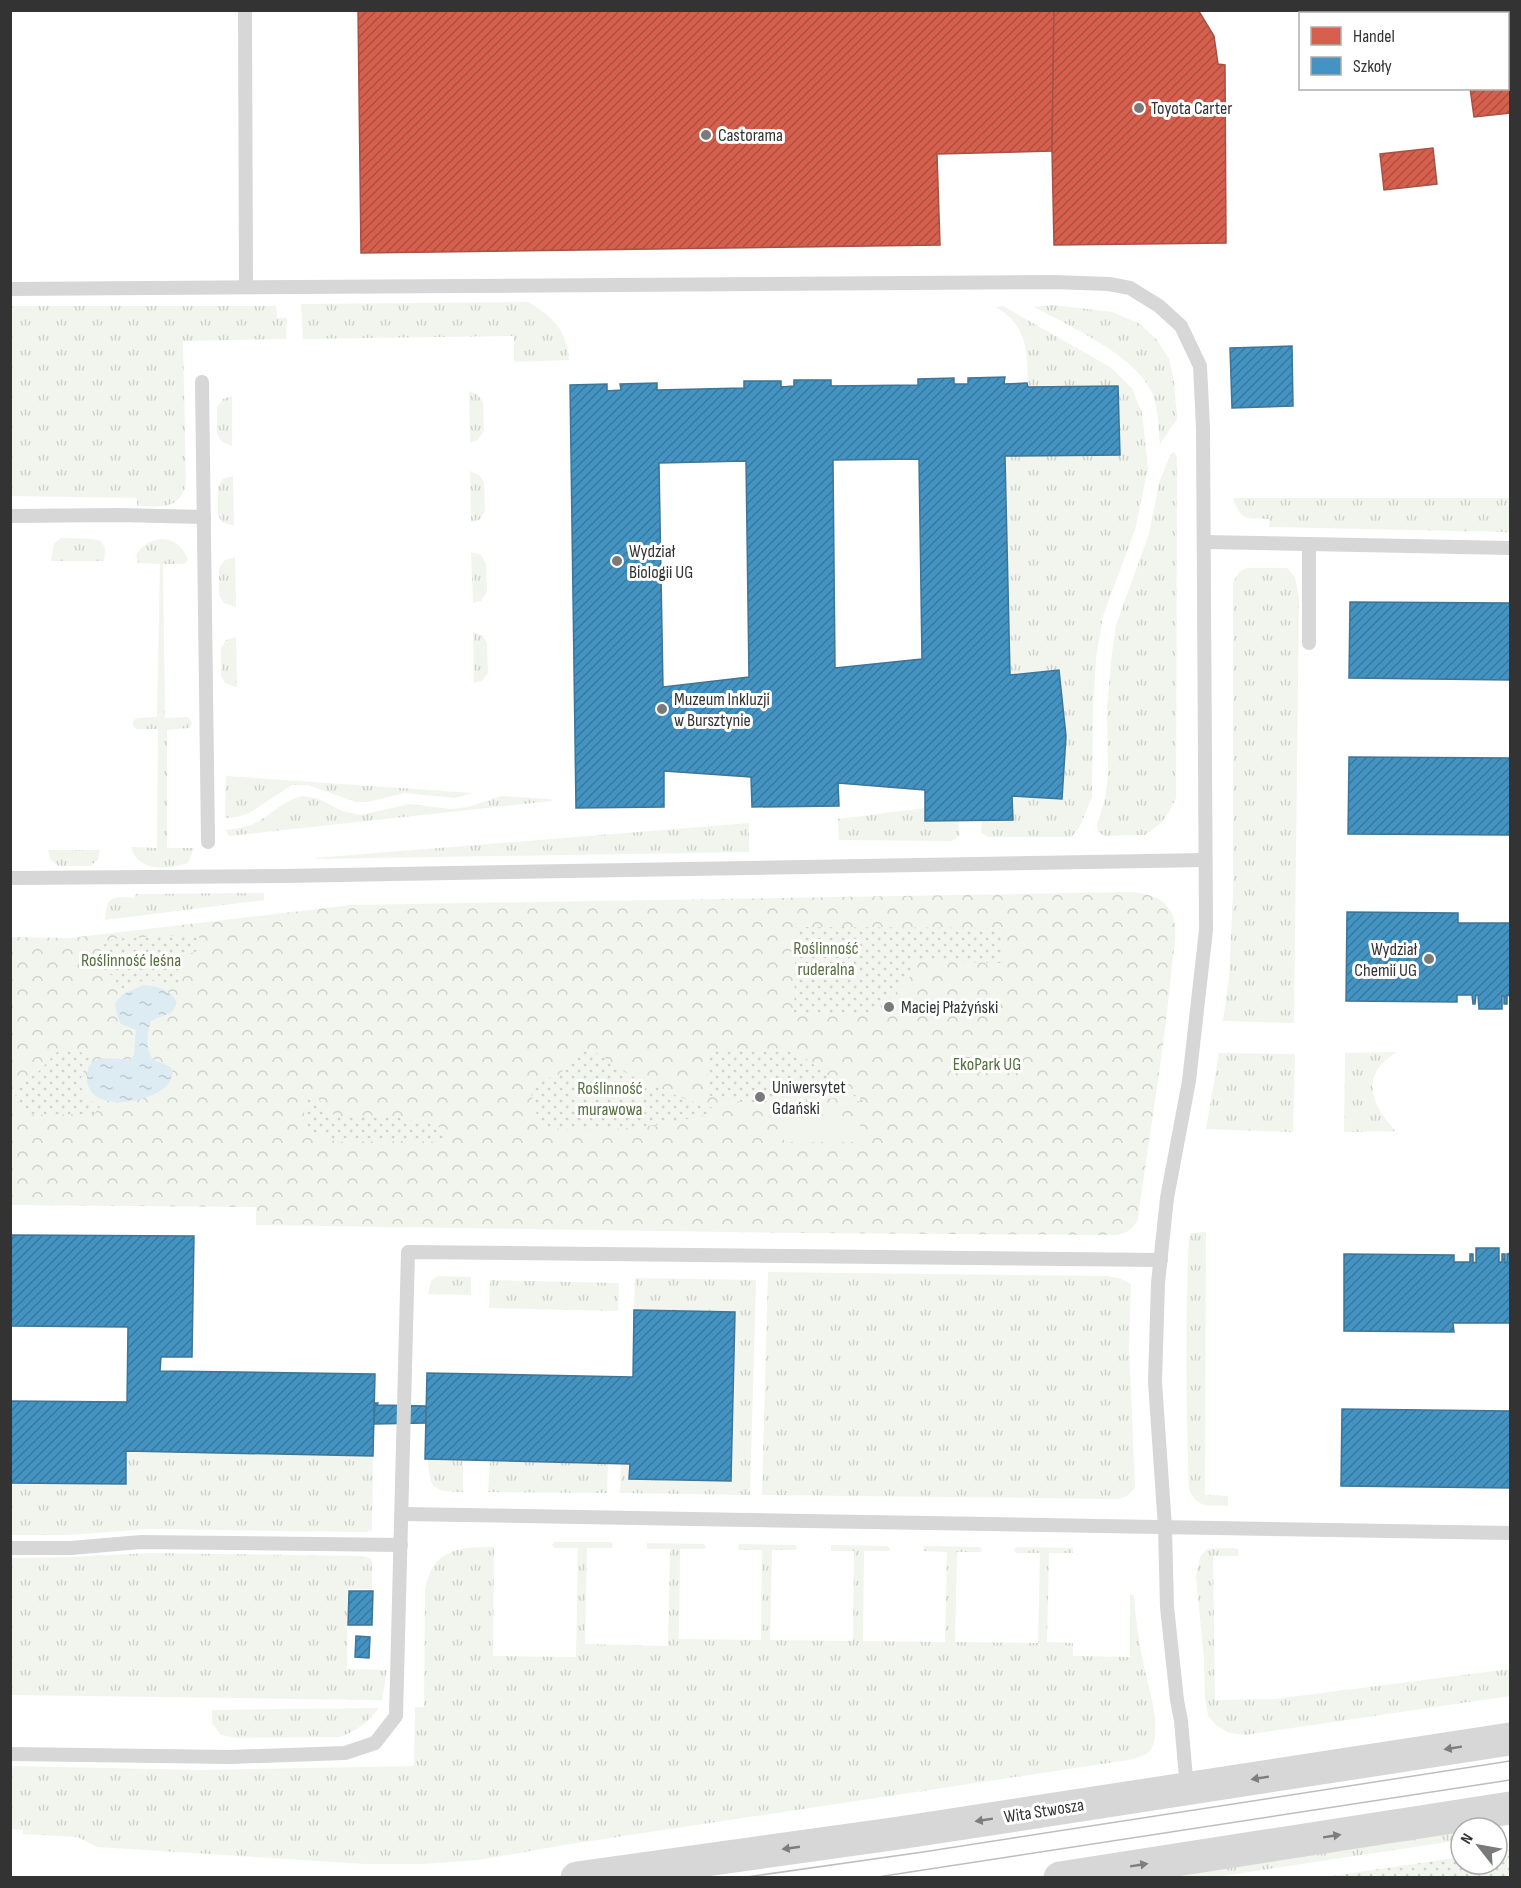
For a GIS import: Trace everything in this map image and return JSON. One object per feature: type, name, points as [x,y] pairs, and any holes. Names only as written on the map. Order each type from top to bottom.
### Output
[{"type":"street","name":"Wita Stwosza","points":[[577,1878],[899,1833],[1510,1739]]},
{"type":"street","points":[[1060,1878],[1510,1808]]},
{"type":"lane","points":[[245,10],[246,287]]},
{"type":"lane","points":[[10,289],[1054,282],[1109,284],[1130,288],[1159,306],[1181,326],[1200,366],[1203,428],[1206,930],[1195,1043],[1167,1198],[1158,1283],[1155,1382],[1165,1527],[1167,1607],[1187,1790]]},
{"type":"lane","points":[[202,382],[208,842]]},
{"type":"lane","points":[[10,516],[204,517]]},
{"type":"lane","points":[[1205,542],[1510,548]]},
{"type":"lane","points":[[1309,544],[1309,643]]},
{"type":"lane","points":[[10,878],[295,876],[1205,860]]},
{"type":"lane","points":[[10,1754],[230,1757],[345,1753],[375,1743],[396,1716],[408,1252],[1161,1260]]},
{"type":"lane","points":[[402,1514],[1510,1533]]},
{"type":"lane","points":[[10,1548],[71,1548],[141,1542],[401,1545]]},
{"type":"green space","points":[[528,302],[545,313],[562,332],[569,360],[514,362],[514,336],[303,339],[301,304]]},
{"type":"green space","points":[[1053,305],[1112,312],[1140,324],[1157,340],[1169,359],[1174,381],[1177,419],[1160,444],[1156,405],[1144,379],[1100,343],[1034,307]]},
{"type":"green space","points":[[11,306],[276,306],[277,318],[287,318],[286,339],[183,341],[186,485],[183,493],[173,503],[161,506],[137,506],[137,498],[11,496]]},
{"type":"green space","points":[[1003,306],[1110,367],[1132,388],[1142,413],[1148,468],[1135,530],[1103,616],[1096,658],[1092,797],[1080,826],[1072,837],[989,837],[981,833],[982,820],[1013,820],[1012,796],[1062,799],[1066,736],[1059,670],[1010,675],[1005,456],[1119,455],[1118,386],[1028,387],[1024,341],[1014,322],[995,307]]},
{"type":"green space","points":[[469,391],[477,394],[483,402],[484,431],[478,440],[470,443]]},
{"type":"green space","points":[[232,396],[232,446],[222,442],[217,434],[217,407],[223,399]]},
{"type":"green space","points":[[1174,452],[1177,456],[1176,798],[1160,824],[1145,835],[1105,836],[1098,832],[1097,825],[1105,799],[1108,775],[1107,707],[1116,625],[1149,534],[1159,483],[1170,455]]},
{"type":"green space","points":[[470,471],[479,475],[484,482],[485,511],[479,520],[471,522]]},
{"type":"green space","points":[[233,476],[234,526],[222,522],[218,515],[218,487],[223,479]]},
{"type":"green space","points":[[1233,498],[1510,498],[1510,532],[1269,527],[1270,519],[1250,518],[1242,515]]},
{"type":"green space","points":[[61,538],[101,541],[105,548],[104,561],[51,561],[54,544]]},
{"type":"green space","points":[[162,539],[178,544],[188,559],[185,564],[163,564],[165,718],[188,717],[192,723],[190,728],[167,730],[167,848],[194,848],[188,863],[163,868],[140,861],[134,855],[131,847],[157,848],[158,729],[136,729],[133,721],[137,718],[157,717],[160,564],[138,563],[136,555],[147,544]]},
{"type":"green space","points":[[471,552],[481,555],[486,563],[487,592],[481,601],[473,603]]},
{"type":"green space","points":[[235,557],[236,607],[224,603],[219,595],[219,568],[225,560]]},
{"type":"green space","points":[[1246,568],[1287,568],[1295,577],[1299,598],[1294,1023],[1223,1021],[1229,978],[1233,894],[1233,583],[1239,572]]},
{"type":"green space","points":[[473,632],[482,635],[487,643],[488,673],[482,681],[474,683]]},
{"type":"green space","points":[[236,637],[237,687],[225,683],[221,676],[221,648],[226,640]]},
{"type":"green space","points":[[226,776],[473,793],[455,798],[404,793],[368,802],[356,802],[308,785],[292,785],[249,813],[225,818]]},
{"type":"green space","points":[[302,796],[319,799],[342,811],[360,815],[410,804],[451,809],[468,807],[501,796],[551,799],[552,801],[229,836],[226,830],[255,823],[285,803]]},
{"type":"green space","points":[[925,808],[926,821],[958,820],[960,835],[952,841],[839,840],[838,819]]},
{"type":"green space","points":[[749,823],[749,852],[315,858]]},
{"type":"green space","points":[[48,850],[100,850],[98,859],[91,866],[58,866],[50,859]]},
{"type":"green space","name":"EkoPark UG","points":[[1132,892],[1151,896],[1166,905],[1175,923],[1175,937],[1164,1036],[1138,1219],[1130,1230],[1120,1234],[802,1233],[256,1225],[256,1207],[11,1205],[11,937],[70,938],[351,905]]},
{"type":"green space","points":[[264,893],[264,900],[105,920],[107,906],[112,899],[134,898],[135,894]]},
{"type":"green space","name":"Roślinność ruderalna","points":[[796,927],[1004,928],[1003,963],[913,961],[909,979],[892,997],[870,1013],[794,1014]]},
{"type":"green space","name":"Roślinność leśna","points":[[199,934],[200,950],[180,957],[178,988],[160,981],[146,980],[116,991],[116,977],[107,973],[98,959],[102,946],[113,939]]},
{"type":"green space","points":[[61,1048],[78,1050],[91,1060],[83,1071],[81,1084],[85,1095],[100,1107],[94,1114],[28,1115],[15,1098],[18,1085],[24,1076],[34,1076]]},
{"type":"green space","name":"Roślinność murawowa","points":[[579,1049],[594,1052],[657,1088],[722,1110],[677,1121],[632,1128],[586,1130],[540,1127],[529,1085],[560,1074]]},
{"type":"green space","points":[[710,1049],[796,1051],[867,1103],[842,1098],[794,1100],[759,1105],[710,1096],[707,1080]]},
{"type":"green space","points":[[1397,1052],[1377,1070],[1373,1080],[1375,1100],[1380,1111],[1396,1131],[1344,1132],[1345,1053]]},
{"type":"green space","points":[[1219,1053],[1295,1054],[1293,1132],[1206,1129]]},
{"type":"green space","points":[[318,1098],[329,1113],[339,1116],[389,1115],[415,1121],[435,1121],[448,1142],[337,1142],[307,1130],[304,1119],[305,1108],[307,1100]]},
{"type":"green space","points":[[784,1121],[860,1121],[860,1142],[784,1142]]},
{"type":"green space","points":[[1206,1232],[1205,1495],[1228,1496],[1228,1506],[1204,1505],[1196,1500],[1189,1489],[1186,1363],[1189,1238],[1191,1233]]},
{"type":"green space","points":[[768,1272],[1106,1276],[1119,1278],[1131,1284],[1129,1347],[1135,1488],[1127,1496],[1119,1499],[762,1495]]},
{"type":"green space","points":[[438,1276],[471,1277],[471,1295],[428,1294],[431,1281]]},
{"type":"green space","points":[[635,1278],[756,1280],[750,1495],[620,1493],[621,1464],[630,1464],[630,1479],[732,1480],[735,1313],[634,1310]]},
{"type":"green space","points":[[490,1280],[619,1283],[618,1311],[489,1308]]},
{"type":"green space","points":[[126,1451],[373,1456],[372,1530],[366,1532],[148,1529],[68,1535],[11,1535],[11,1483],[126,1483]]},
{"type":"green space","points":[[428,1459],[463,1460],[463,1492],[445,1491],[435,1487],[430,1477]]},
{"type":"green space","points":[[490,1461],[608,1464],[607,1493],[488,1492]]},
{"type":"green space","points":[[554,1542],[611,1542],[613,1545],[612,1548],[587,1548],[585,1644],[668,1646],[670,1549],[647,1549],[647,1543],[704,1544],[706,1547],[704,1549],[680,1549],[679,1639],[761,1640],[762,1550],[738,1550],[739,1544],[795,1545],[797,1548],[795,1550],[772,1550],[770,1640],[853,1641],[854,1551],[831,1551],[831,1545],[888,1546],[890,1549],[888,1551],[864,1551],[863,1641],[945,1642],[947,1552],[923,1551],[924,1546],[980,1547],[982,1550],[981,1552],[957,1552],[955,1642],[1038,1643],[1040,1553],[1016,1553],[1014,1550],[1016,1547],[1073,1548],[1073,1553],[1049,1553],[1047,1642],[1073,1643],[1073,1656],[1130,1657],[1130,1594],[1134,1596],[1141,1652],[1154,1714],[1155,1738],[1152,1748],[1145,1755],[1128,1760],[564,1845],[479,1860],[423,1864],[364,1864],[97,1847],[78,1837],[23,1834],[23,1830],[11,1829],[11,1766],[199,1770],[414,1766],[415,1707],[424,1707],[425,1590],[428,1576],[434,1566],[440,1558],[458,1550],[494,1547],[493,1656],[576,1657],[578,1548],[554,1548],[552,1545]]},
{"type":"green space","points":[[1207,1549],[1238,1549],[1238,1556],[1213,1556],[1215,1700],[1275,1699],[1510,1669],[1510,1696],[1245,1735],[1229,1733],[1216,1725],[1208,1716],[1196,1577],[1200,1557]]},
{"type":"green space","points":[[150,1553],[363,1556],[372,1559],[372,1589],[347,1589],[347,1669],[387,1670],[382,1700],[11,1695],[11,1558]]},
{"type":"green space","points":[[379,1708],[361,1726],[339,1737],[237,1738],[221,1735],[212,1723],[212,1710]]},
{"type":"green space","points":[[1449,1831],[1449,1842],[1216,1877],[1146,1878]]},
{"type":"green space","points":[[1509,1849],[1510,1877],[1325,1877],[1449,1859],[1449,1876],[1509,1876]]},
{"type":"water","points":[[144,985],[167,992],[177,1003],[172,1012],[151,1021],[148,1031],[148,1048],[152,1058],[173,1070],[169,1083],[161,1090],[136,1100],[108,1101],[97,1097],[90,1089],[87,1077],[92,1063],[107,1058],[131,1059],[134,1055],[136,1030],[121,1024],[115,1003],[123,994]]},
{"type":"building: Handel","name":"Castorama","points":[[358,10],[1054,10],[1052,151],[937,154],[940,245],[361,253]]},
{"type":"building: Handel","name":"Toyota Carter","points":[[1054,10],[1197,10],[1200,13],[1214,36],[1218,64],[1225,65],[1226,243],[1054,245],[1052,151]]},
{"type":"building: Handel","points":[[1460,10],[1510,10],[1510,113],[1474,117],[1470,90],[1509,90],[1509,12],[1460,12]]},
{"type":"building: Handel","points":[[1433,148],[1437,184],[1384,190],[1380,154]]},
{"type":"building: Szkoły","points":[[1292,346],[1293,406],[1232,408],[1230,348]]},
{"type":"building: Szkoły","name":"Wydział Biologii UG","points":[[1005,377],[1004,384],[1027,383],[1028,387],[1118,386],[1120,455],[1005,456],[1010,675],[1059,670],[1066,736],[1062,799],[1012,796],[1013,820],[925,821],[925,790],[838,783],[839,806],[752,807],[751,777],[664,771],[664,807],[576,808],[570,385],[607,384],[607,391],[621,390],[620,384],[657,383],[657,390],[744,388],[744,381],[781,381],[781,387],[794,386],[794,380],[831,380],[831,386],[918,385],[918,379],[954,378],[954,384],[968,384],[968,378]],"holes":[[[919,459],[922,659],[835,668],[833,460]],[[746,461],[749,677],[663,687],[659,463]]]},
{"type":"building: Szkoły","points":[[1350,602],[1510,603],[1510,680],[1349,678]]},
{"type":"building: Szkoły","points":[[1349,757],[1510,758],[1510,835],[1348,834]]},
{"type":"building: Szkoły","name":"Wydział Chemii UG","points":[[1347,912],[1458,913],[1458,923],[1510,923],[1510,996],[1507,995],[1507,1004],[1504,1004],[1504,996],[1502,996],[1502,1009],[1479,1009],[1478,995],[1476,995],[1475,1004],[1473,1004],[1472,995],[1457,995],[1457,1002],[1346,1001]]},
{"type":"building: Szkoły","points":[[10,1235],[194,1236],[192,1357],[161,1357],[160,1371],[375,1374],[373,1456],[126,1451],[126,1484],[10,1483],[10,1401],[127,1402],[128,1327],[10,1326]]},
{"type":"building: Szkoły","points":[[1476,1248],[1499,1248],[1499,1262],[1502,1262],[1502,1254],[1505,1254],[1505,1263],[1507,1254],[1510,1253],[1510,1323],[1453,1323],[1454,1332],[1344,1331],[1344,1254],[1454,1255],[1454,1262],[1470,1262],[1470,1254],[1473,1254],[1473,1262],[1476,1263]]},
{"type":"building: Szkoły","points":[[634,1310],[735,1312],[731,1481],[629,1479],[630,1464],[425,1459],[427,1373],[633,1377]]},
{"type":"building: Szkoły","points":[[375,1403],[378,1403],[377,1405],[426,1406],[426,1423],[374,1424]]},
{"type":"building: Szkoły","points":[[1342,1409],[1510,1411],[1510,1488],[1341,1486]]},
{"type":"building: Szkoły","points":[[349,1591],[373,1591],[372,1625],[348,1625]]},
{"type":"building: Szkoły","points":[[356,1636],[370,1637],[369,1658],[355,1657]]},
{"type":"tram line","points":[[740,1878],[1510,1761]]},
{"type":"tram line","points":[[871,1878],[1510,1780]]},
{"type":"place","name":"Toyota Carter","points":[[1139,108]]},
{"type":"place","name":"Castorama","points":[[706,135]]},
{"type":"place","name":"Wydział Biologii UG","points":[[617,561]]},
{"type":"place","name":"Muzeum Inkluzji w Bursztynie","points":[[662,709]]},
{"type":"place","name":"Wydział Chemii UG","points":[[1429,959]]},
{"type":"place","name":"Maciej Płażyński","points":[[889,1007]]},
{"type":"place","name":"Uniwersytet Gdański","points":[[760,1097]]}]
